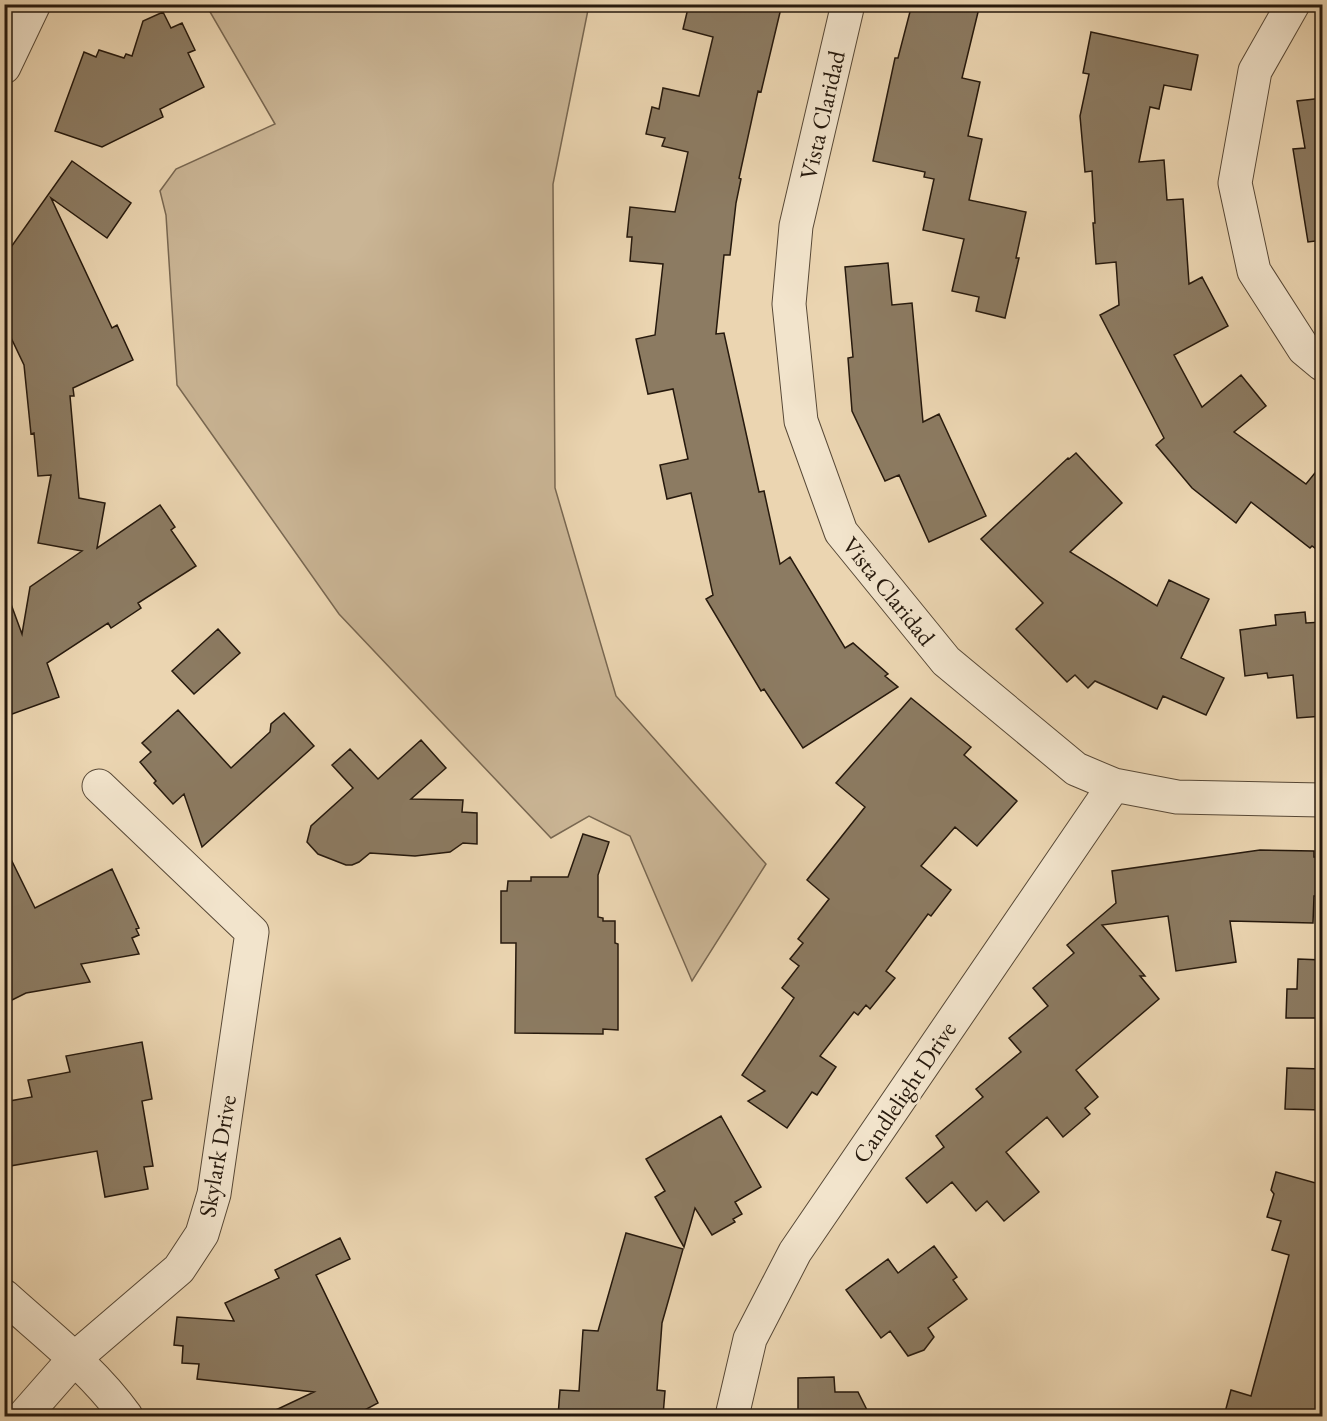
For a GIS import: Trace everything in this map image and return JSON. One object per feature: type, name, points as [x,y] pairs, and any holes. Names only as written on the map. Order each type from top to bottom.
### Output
[{"type":"street","points":[[4,67],[34,4]]},
{"type":"street","name":"Vista Claridad","points":[[848,4],[796,226],[789,304],[801,421],[841,532],[946,661],[1076,769],[1114,785],[1177,797],[1323,800]]},
{"type":"street","points":[[1293,4],[1255,71],[1235,183],[1254,271],[1304,349],[1323,364]]},
{"type":"street","name":"Candlelight Drive","points":[[732,1416],[750,1339],[795,1252],[1114,785]]},
{"type":"street","name":"Skylark Drive","points":[[24,1416],[74,1359],[179,1269],[202,1234],[214,1194],[252,932],[99,786]]},
{"type":"street","points":[[4,1296],[74,1359],[112,1397],[126,1416]]},
{"type":"shaded area","points":[[206,5],[589,5],[553,184],[555,488],[616,696],[766,864],[692,981],[630,836],[589,816],[551,838],[339,614],[177,385],[166,215],[160,191],[176,169],[275,124]]},
{"type":"building","points":[[689,4],[782,4],[761,92],[758,91],[739,178],[741,179],[730,255],[724,255],[716,334],[724,333],[759,492],[764,491],[780,564],[790,557],[845,648],[853,643],[888,674],[885,676],[898,687],[803,748],[764,689],[761,691],[706,599],[713,595],[691,493],[667,499],[660,465],[688,459],[673,389],[648,394],[636,339],[655,335],[663,264],[630,261],[632,237],[627,237],[630,207],[675,212],[688,152],[662,146],[665,138],[646,134],[652,107],[659,109],[663,88],[699,96],[713,37],[683,29]]},
{"type":"building","points":[[912,4],[980,4],[962,78],[980,82],[968,136],[982,139],[969,200],[1026,212],[1016,258],[1019,258],[1005,318],[976,311],[979,297],[952,291],[964,239],[923,230],[934,179],[924,177],[925,172],[873,161],[895,58],[898,58]]},
{"type":"building","points":[[163,12],[171,28],[182,23],[195,50],[188,53],[204,87],[160,109],[163,117],[102,147],[55,131],[84,52],[96,57],[99,50],[124,58],[126,54],[132,56],[143,21]]},
{"type":"building","points":[[1091,32],[1198,55],[1191,90],[1164,85],[1159,109],[1150,107],[1139,162],[1164,160],[1167,200],[1183,199],[1189,284],[1202,277],[1228,326],[1174,355],[1202,407],[1241,375],[1266,406],[1234,432],[1306,484],[1323,463],[1323,554],[1312,546],[1310,548],[1251,502],[1236,523],[1192,488],[1156,445],[1164,438],[1100,315],[1119,305],[1116,262],[1096,264],[1092,171],[1085,172],[1080,116],[1089,74],[1083,73]]},
{"type":"building","points":[[1323,98],[1323,240],[1308,242],[1293,149],[1305,148],[1297,101]]},
{"type":"building","points":[[72,161],[131,203],[107,238],[51,198],[112,328],[117,325],[133,360],[73,388],[74,396],[70,396],[79,498],[105,503],[97,548],[160,505],[175,527],[171,530],[196,566],[138,603],[141,608],[111,628],[108,623],[47,663],[59,697],[4,717],[4,596],[8,596],[22,634],[30,587],[82,551],[38,543],[51,475],[38,476],[24,365],[4,323],[4,257]]},
{"type":"building","points":[[888,263],[892,305],[912,303],[923,422],[939,414],[986,516],[929,542],[899,475],[885,481],[852,411],[848,358],[853,357],[845,267]]},
{"type":"building","points":[[1076,453],[1122,503],[1070,552],[1157,606],[1169,580],[1209,599],[1181,658],[1224,678],[1206,715],[1163,696],[1157,709],[1095,681],[1088,688],[1075,675],[1067,682],[1016,629],[1043,603],[981,539]]},
{"type":"building","points":[[1305,612],[1306,623],[1323,622],[1323,716],[1297,718],[1293,675],[1268,678],[1267,673],[1245,676],[1240,630],[1276,625],[1275,615]]},
{"type":"building","points":[[218,629],[240,653],[194,694],[172,671]]},
{"type":"building","points":[[911,698],[971,747],[964,755],[1017,801],[977,846],[955,827],[921,866],[951,890],[931,916],[928,914],[886,971],[895,978],[870,1009],[866,1005],[858,1015],[854,1012],[820,1056],[836,1067],[817,1095],[812,1092],[787,1128],[748,1101],[765,1091],[742,1075],[794,998],[782,988],[799,966],[790,959],[803,943],[798,939],[829,899],[807,880],[865,807],[836,783]]},
{"type":"building","points":[[178,710],[231,768],[270,732],[271,724],[284,713],[314,746],[202,847],[184,794],[173,804],[154,783],[156,781],[140,762],[151,752],[142,743]]},
{"type":"building","points":[[421,740],[446,768],[411,799],[463,800],[462,812],[477,813],[477,844],[463,843],[450,852],[415,856],[370,853],[352,865],[346,865],[318,854],[307,842],[311,826],[353,788],[332,765],[350,749],[378,779]]},
{"type":"building","points":[[583,834],[609,842],[598,875],[598,917],[603,918],[603,921],[615,921],[615,943],[618,944],[618,1030],[603,1029],[603,1034],[515,1033],[516,943],[501,943],[501,891],[507,891],[508,881],[531,881],[531,877],[568,877]]},
{"type":"building","points":[[4,845],[35,908],[112,869],[139,928],[136,929],[139,935],[132,938],[139,954],[81,964],[90,982],[26,993],[4,1004]]},
{"type":"building","points":[[1260,850],[1314,851],[1314,857],[1323,857],[1323,896],[1314,896],[1313,923],[1230,921],[1236,962],[1176,971],[1168,916],[1102,925],[1145,976],[1140,976],[1159,999],[1076,1070],[1098,1097],[1085,1108],[1090,1114],[1063,1137],[1047,1117],[1006,1152],[1039,1192],[1004,1221],[987,1201],[976,1211],[952,1182],[927,1203],[906,1178],[944,1147],[936,1136],[983,1097],[976,1089],[1021,1052],[1009,1038],[1048,1006],[1033,988],[1074,953],[1067,945],[1116,903],[1112,871]]},
{"type":"building","points":[[1298,959],[1323,960],[1323,1018],[1286,1018],[1287,989],[1297,989]]},
{"type":"building","points":[[142,1042],[152,1099],[142,1101],[153,1166],[144,1167],[148,1189],[105,1197],[97,1151],[4,1167],[4,1102],[32,1097],[28,1080],[70,1072],[66,1056]]},
{"type":"building","points":[[1287,1068],[1323,1069],[1323,1110],[1285,1109]]},
{"type":"building","points":[[721,1116],[761,1187],[735,1202],[742,1214],[733,1219],[735,1222],[712,1235],[695,1208],[684,1247],[655,1197],[665,1191],[646,1159]]},
{"type":"building","points":[[1276,1172],[1323,1185],[1323,1385],[1314,1416],[1224,1416],[1231,1390],[1251,1396],[1289,1255],[1272,1250],[1281,1221],[1267,1217],[1274,1194],[1271,1190]]},
{"type":"building","points":[[626,1233],[683,1249],[662,1323],[657,1390],[665,1391],[663,1416],[558,1416],[560,1390],[579,1391],[583,1330],[598,1331]]},
{"type":"building","points":[[340,1238],[350,1259],[316,1275],[378,1403],[359,1413],[358,1416],[263,1416],[314,1392],[197,1379],[199,1364],[182,1363],[183,1346],[174,1345],[177,1317],[234,1321],[225,1303],[279,1278],[275,1270]]},
{"type":"building","points":[[934,1246],[957,1277],[953,1280],[967,1299],[928,1328],[934,1337],[924,1350],[908,1356],[890,1331],[881,1338],[846,1290],[888,1259],[898,1273]]},
{"type":"building","points":[[834,1377],[835,1392],[858,1392],[870,1416],[798,1416],[798,1378]]}]
